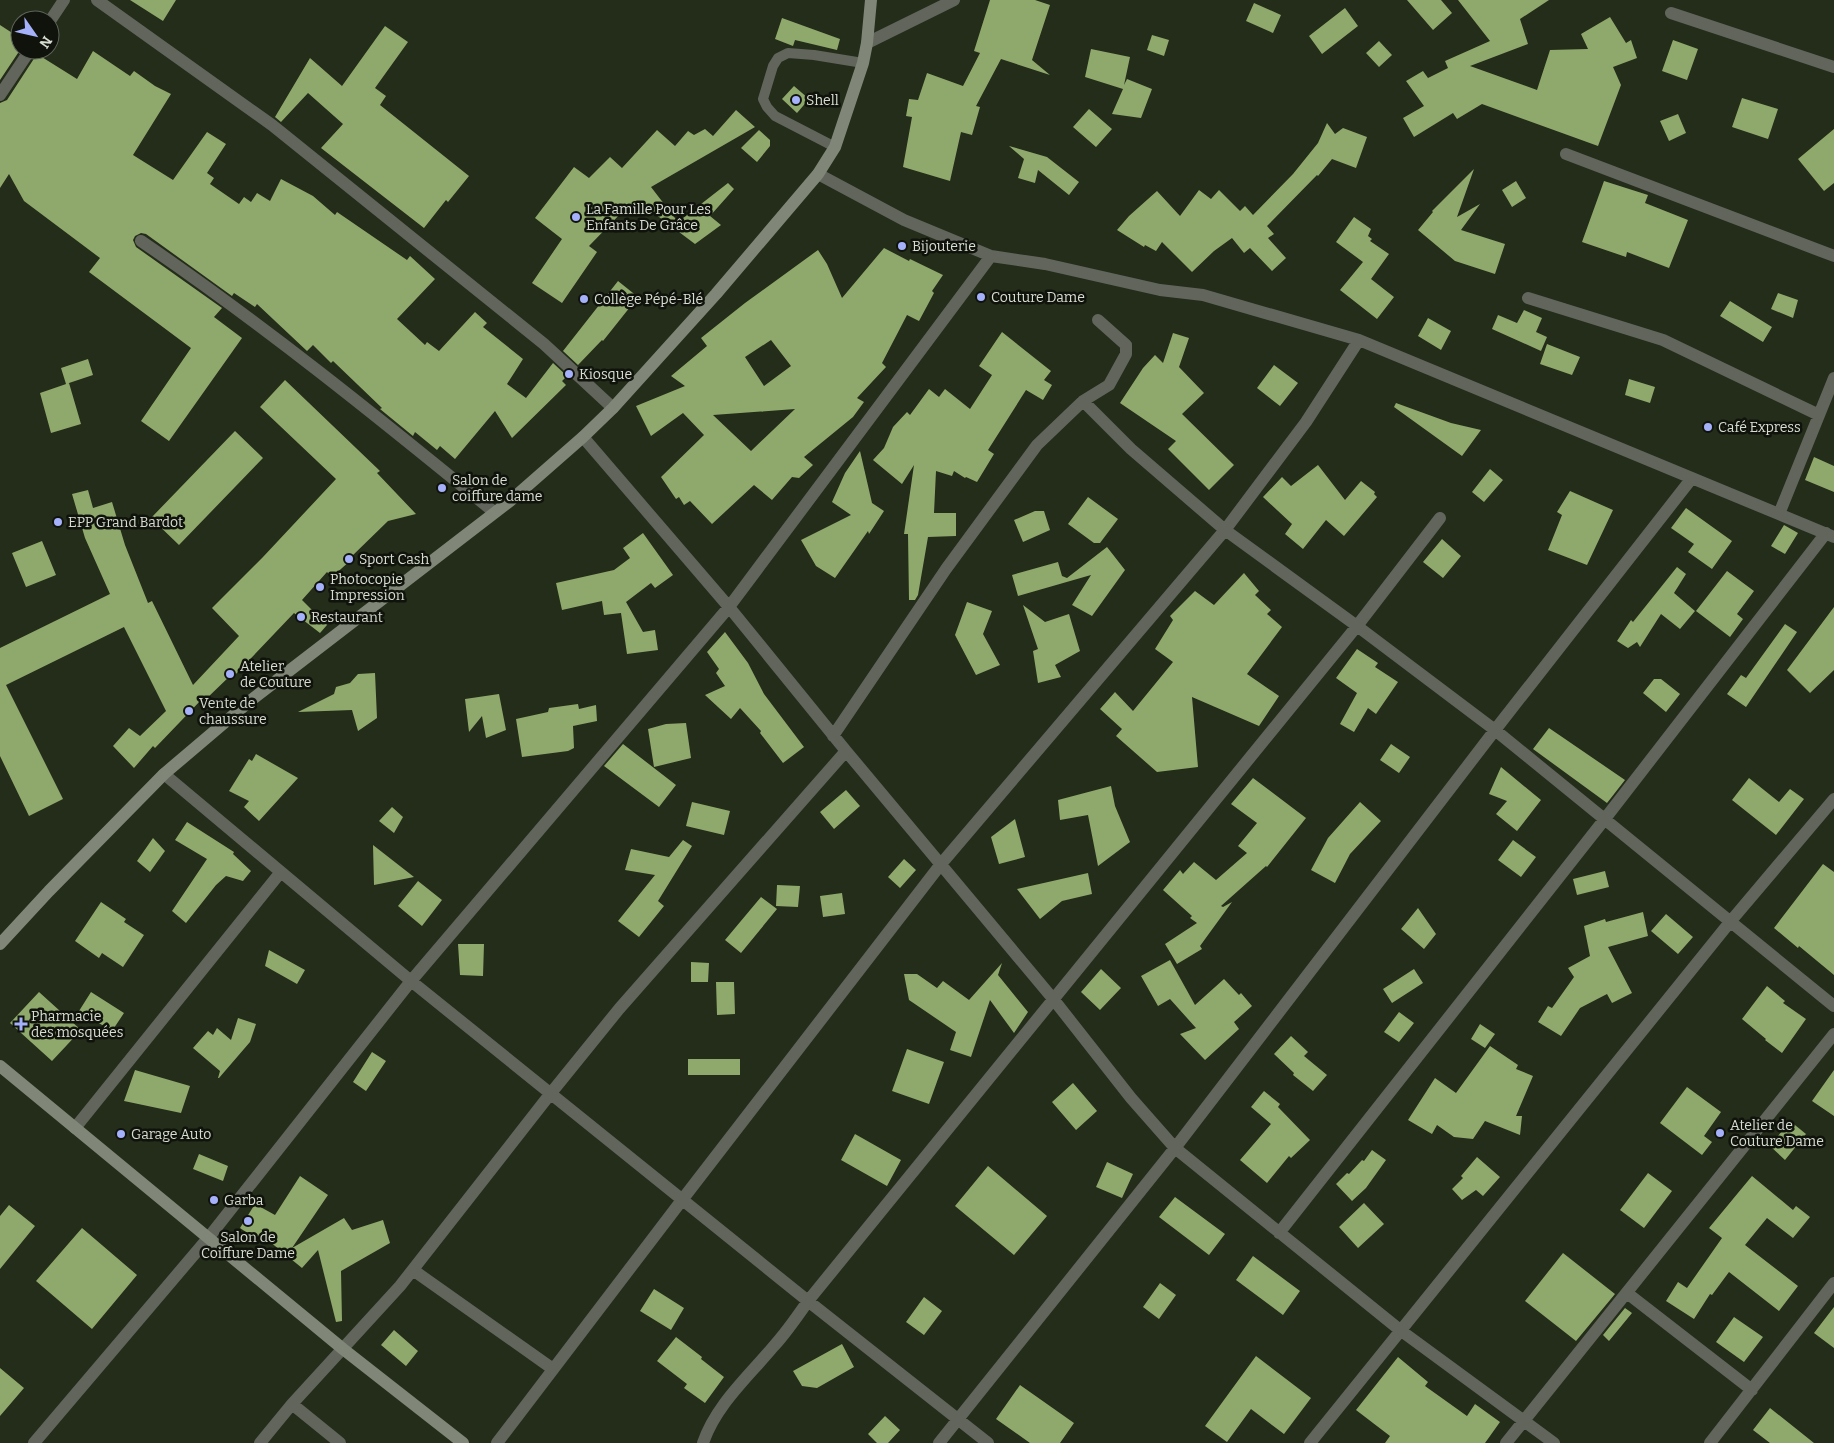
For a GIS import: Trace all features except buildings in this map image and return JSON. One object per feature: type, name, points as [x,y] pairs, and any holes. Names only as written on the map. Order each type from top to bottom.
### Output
[{"type":"street","points":[[97,0],[272,125],[544,344],[613,408]]},
{"type":"street","points":[[0,944],[48,891],[164,774],[250,701],[494,512],[583,437],[613,408],[716,294],[818,174],[835,148],[863,64],[871,0]]},
{"type":"street","points":[[867,43],[954,0]]},
{"type":"street","points":[[1671,13],[1834,67]]},
{"type":"street","points":[[0,96],[23,60]]},
{"type":"street","points":[[1566,154],[1834,256]]},
{"type":"street","points":[[818,174],[904,220],[990,256],[1045,264],[1160,290],[1203,295],[1359,340],[1830,535],[1279,1233]]},
{"type":"street","points":[[141,241],[280,341],[494,512]]},
{"type":"street","points":[[34,1443],[209,1237],[411,981],[730,607],[990,256]]},
{"type":"street","points":[[1528,298],[1663,340],[1819,416]]},
{"type":"street","points":[[833,736],[946,569],[1037,445],[1083,401],[1109,385],[1126,354],[1126,345],[1098,320]]},
{"type":"street","points":[[497,1443],[941,864],[1225,530],[1306,422],[1359,340]]},
{"type":"street","points":[[1779,514],[1834,378]]},
{"type":"street","points":[[1083,401],[1131,448],[1225,530],[1495,730],[1834,1006]]},
{"type":"street","points":[[583,437],[730,607],[833,736],[1054,1000],[1131,1098],[1175,1148],[1400,1330],[1554,1443]]},
{"type":"street","points":[[939,1443],[1175,1148],[1495,730],[1692,478]]},
{"type":"street","points":[[703,1443],[708,1427],[725,1403],[775,1346],[808,1301],[1357,626],[1440,518]]},
{"type":"street","points":[[260,1443],[292,1404],[413,1270],[551,1093],[625,1002],[846,751]]},
{"type":"street","points":[[164,774],[411,981],[808,1301],[988,1443]]},
{"type":"street","points":[[1310,1443],[1730,922],[1834,799]]},
{"type":"street","points":[[75,1128],[280,873]]},
{"type":"street","points":[[1506,1443],[1834,1034]]},
{"type":"street","points":[[0,1066],[343,1349],[463,1443]]},
{"type":"street","points":[[413,1270],[553,1369]]},
{"type":"street","points":[[1710,1443],[1834,1283]]},
{"type":"street","points":[[1627,1293],[1752,1390]]},
{"type":"street","points":[[292,1404],[340,1443]]},
{"type":"lane","points":[[835,148],[775,116],[767,108],[763,99],[773,66],[778,58],[788,53],[814,55],[863,64]]},
{"type":"place","name":"Shell","points":[[796,100]]},
{"type":"place","name":"La Famille Pour Les Enfants De Grâce","points":[[576,217]]},
{"type":"place","name":"Bijouterie","points":[[902,246]]},
{"type":"place","name":"Couture Dame","points":[[981,297]]},
{"type":"place","name":"Collège Pépé-Blé","points":[[584,299]]},
{"type":"place","name":"Kiosque","points":[[569,374]]},
{"type":"place","name":"Café Express","points":[[1708,427]]},
{"type":"place","name":"Salon de coiffure dame","points":[[442,488]]},
{"type":"place","name":"EPP Grand Bardot","points":[[58,522]]},
{"type":"place","name":"Sport Cash","points":[[349,559]]},
{"type":"place","name":"Photocopie Impression","points":[[320,587]]},
{"type":"place","name":"Restaurant","points":[[301,617]]},
{"type":"place","name":"Atelier de Couture","points":[[230,674]]},
{"type":"place","name":"Vente de chaussure","points":[[189,711]]},
{"type":"place","name":"Pharmacie des mosquées","points":[[21,1024]]},
{"type":"place","name":"Atelier de Couture Dame","points":[[1720,1133]]},
{"type":"place","name":"Garage Auto","points":[[121,1134]]},
{"type":"place","name":"Garba","points":[[214,1200]]},
{"type":"place","name":"Salon de Coiffure Dame","points":[[248,1221]]}]
